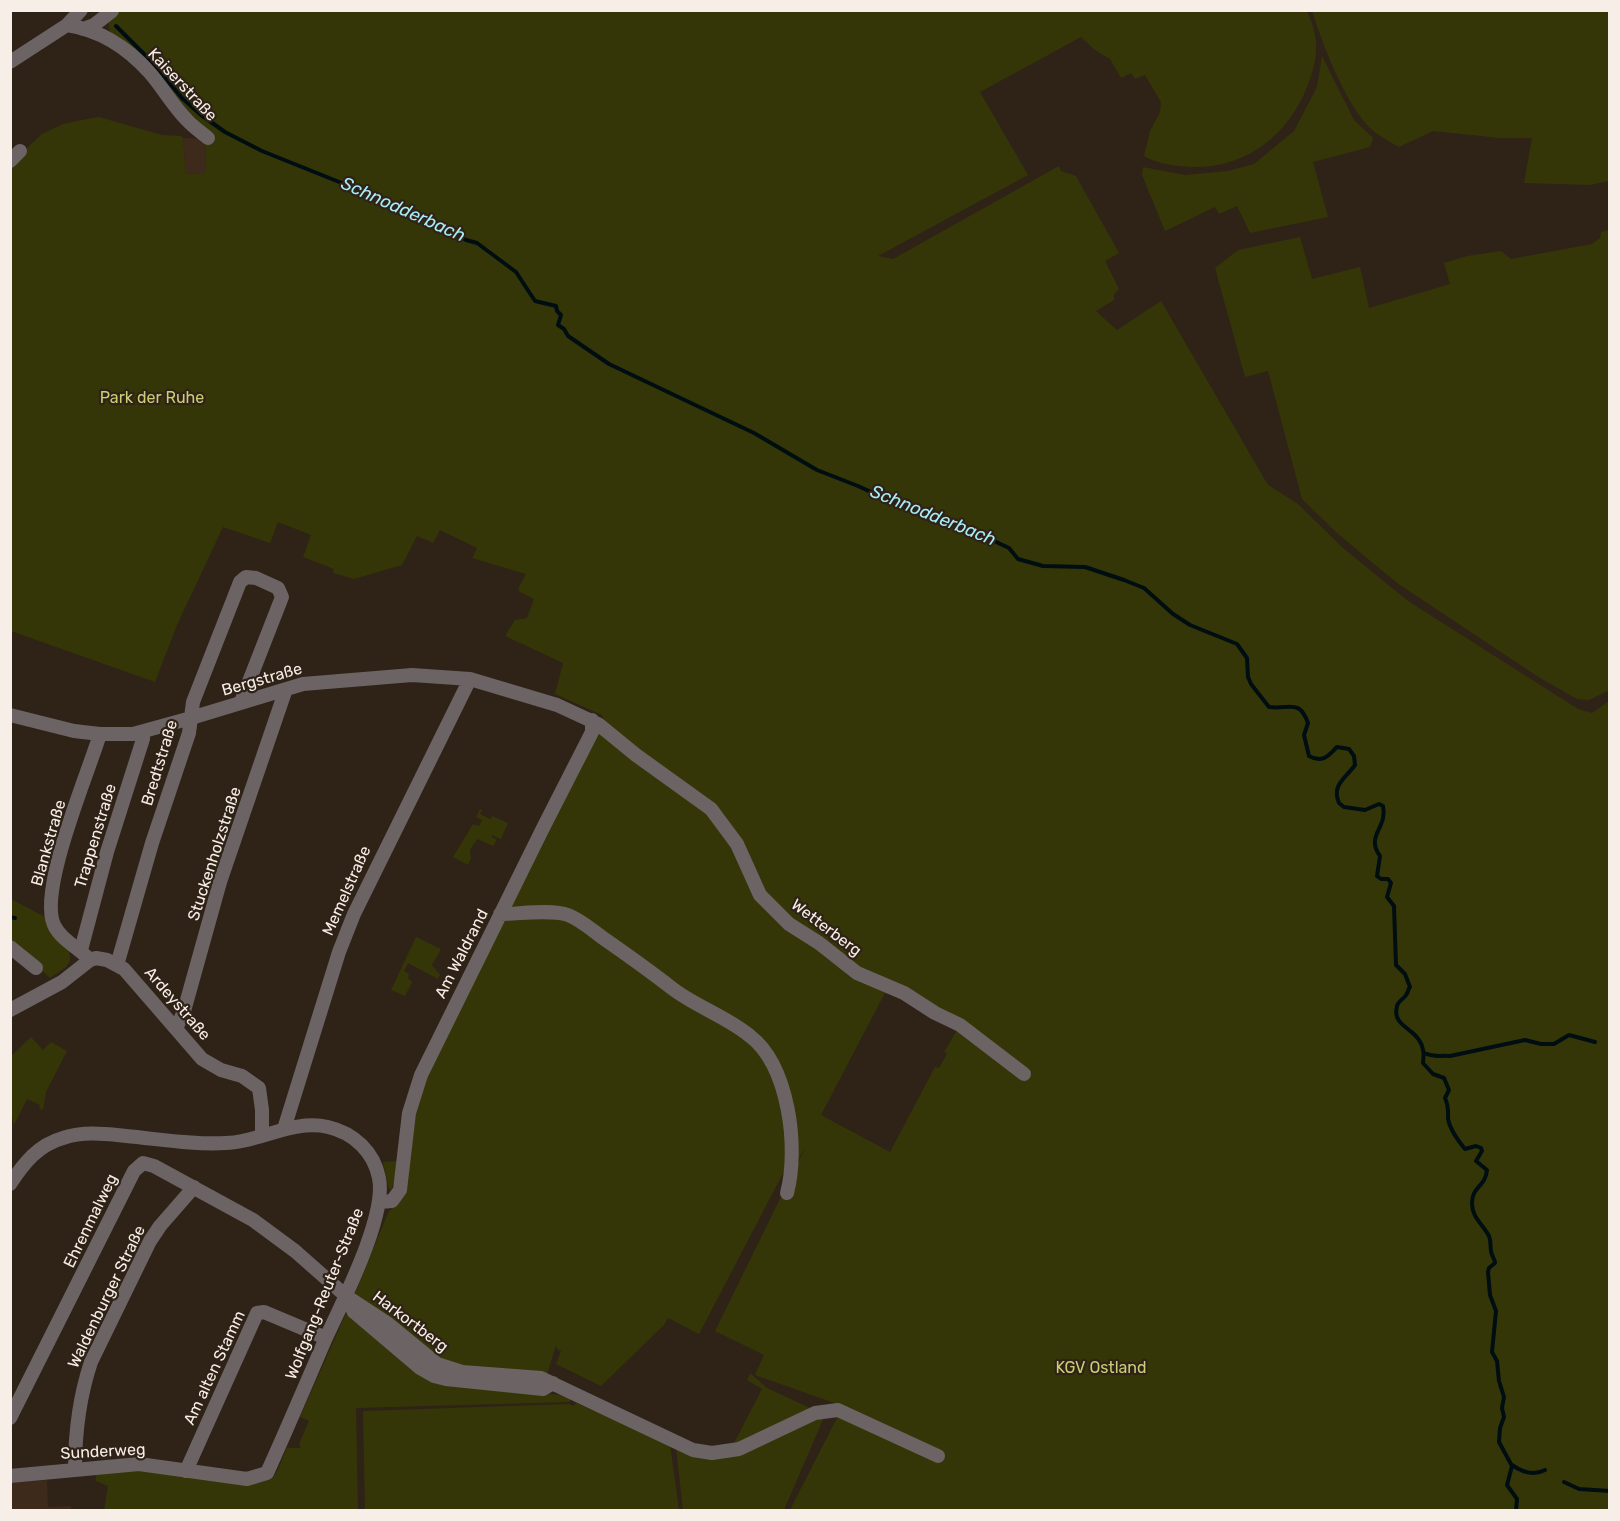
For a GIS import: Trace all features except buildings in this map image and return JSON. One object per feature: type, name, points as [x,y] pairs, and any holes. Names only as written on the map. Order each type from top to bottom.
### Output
[{"type":"street","points":[[10,62],[67,25],[81,10]]},
{"type":"street","points":[[83,29],[94,25],[112,11]]},
{"type":"street","name":"Kaiserstraße","points":[[67,25],[109,39],[126,50],[149,72],[188,121],[208,138]]},
{"type":"street","name":"Bredtstraße","points":[[117,965],[152,843],[189,733],[193,702],[234,595],[240,582],[246,577],[256,578],[278,588],[282,597],[241,702]]},
{"type":"street","name":"Bergstraße","points":[[10,715],[74,731],[100,734],[143,732],[316,681],[412,675],[470,679],[557,705],[592,720]]},
{"type":"street","name":"Memelstraße","points":[[284,1129],[339,952],[354,914],[470,679]]},
{"type":"street","name":"Stuckenholzstraße","points":[[176,1029],[184,1011],[220,882],[286,689]]},
{"type":"street","name":"Am Waldrand","points":[[380,1202],[392,1201],[400,1190],[409,1113],[421,1075],[592,732],[592,720]]},
{"type":"street","name":"Wetterberg","points":[[592,720],[711,809],[737,844],[760,895],[789,924],[819,943],[857,973],[904,993],[934,1013],[960,1025],[1024,1074]]},
{"type":"street","name":"Trappenstraße","points":[[85,955],[107,852],[143,739],[143,732]]},
{"type":"street","name":"Blankstraße","points":[[85,955],[55,928],[50,917],[50,907],[54,878],[100,734]]},
{"type":"street","points":[[500,914],[567,915],[619,949],[686,998],[737,1026],[757,1041],[777,1074],[790,1122],[792,1162],[786,1193]]},
{"type":"street","points":[[10,947],[36,968]]},
{"type":"street","points":[[10,1010],[62,982],[85,955],[101,958],[117,965]]},
{"type":"street","name":"Ardeystraße","points":[[117,965],[138,984],[202,1059],[221,1070],[242,1076],[259,1088],[262,1136]]},
{"type":"street","name":"Wolfgang-Reuter-Straße","points":[[10,1184],[34,1152],[72,1135],[106,1134],[189,1142],[227,1143],[307,1125],[327,1126],[344,1132],[365,1148],[380,1180],[380,1202],[374,1223],[346,1296],[267,1473]]},
{"type":"street","name":"Ehrenmalweg","points":[[10,1418],[136,1167],[143,1163],[154,1166],[253,1220],[296,1251],[346,1296]]},
{"type":"street","name":"Waldenburger Straße","points":[[75,1469],[76,1421],[91,1362],[150,1241],[194,1187]]},
{"type":"street","name":"Harkortberg","points":[[346,1296],[387,1323],[436,1364],[444,1368],[462,1372],[542,1378],[693,1450],[712,1453],[739,1449],[815,1413],[838,1410],[938,1456]]},
{"type":"street","name":"Am alten Stamm","points":[[186,1471],[257,1312],[264,1312],[326,1338]]},
{"type":"street","name":"Sunderweg","points":[[10,1476],[139,1464],[247,1479],[267,1473]]},
{"type":"shaded area","points":[[183,138],[206,139],[205,173],[186,174]]},
{"type":"shaded area","points":[[47,1480],[48,1507],[71,1506],[71,1510],[11,1510],[11,1483]]},
{"type":"green space","points":[[116,11],[1307,11],[1316,42],[1313,71],[1309,82],[1290,119],[1265,144],[1250,153],[1234,161],[1198,167],[1163,163],[1144,156],[1150,131],[1160,112],[1161,102],[1145,75],[1135,79],[1131,73],[1121,78],[1110,59],[1095,50],[1081,37],[980,92],[1028,175],[878,256],[893,259],[1059,166],[1061,171],[1076,176],[1119,253],[1105,261],[1119,289],[1114,294],[1114,300],[1096,311],[1117,330],[1161,301],[1268,485],[1298,504],[1343,548],[1408,601],[1578,709],[1592,713],[1609,701],[1609,1510],[790,1510],[843,1406],[755,1375],[764,1355],[715,1331],[807,1144],[798,1160],[790,1160],[699,1334],[668,1318],[664,1325],[601,1386],[556,1364],[561,1351],[556,1345],[541,1394],[556,1394],[571,1398],[570,1402],[356,1408],[358,1510],[104,1510],[108,1486],[96,1481],[96,1472],[134,1469],[244,1484],[264,1482],[277,1472],[287,1448],[301,1448],[299,1444],[309,1421],[300,1417],[388,1213],[396,1204],[413,1113],[425,1077],[604,720],[602,715],[555,694],[563,663],[505,636],[515,620],[527,618],[534,599],[518,589],[526,574],[472,558],[477,548],[440,530],[433,543],[417,536],[402,565],[354,579],[333,573],[334,569],[303,557],[311,535],[278,522],[270,543],[223,527],[177,625],[155,682],[11,631],[11,163],[42,134],[63,124],[99,117],[162,135],[181,136],[186,174],[205,173],[206,139],[201,125],[152,69],[110,32],[108,19]],"holes":[[[888,987],[960,1025],[944,1052],[947,1054],[939,1068],[935,1067],[890,1152],[821,1115]]]},
{"type":"green space","points":[[1312,11],[1609,11],[1609,181],[1590,185],[1524,183],[1532,138],[1500,138],[1433,131],[1399,147],[1371,129],[1352,105],[1329,57]]},
{"type":"green space","points":[[1322,56],[1354,120],[1373,138],[1370,147],[1313,162],[1328,217],[1250,233],[1237,206],[1219,214],[1215,207],[1165,231],[1142,175],[1143,167],[1185,175],[1228,171],[1254,164],[1294,131],[1317,87]]},
{"type":"green space","points":[[1609,230],[1610,690],[1589,700],[1577,699],[1540,678],[1397,583],[1337,533],[1302,499],[1268,371],[1245,377],[1215,268],[1238,250],[1300,237],[1312,279],[1360,267],[1369,308],[1450,284],[1444,263],[1467,256],[1501,251],[1511,259],[1592,244],[1600,238],[1601,232]]},
{"type":"green space","points":[[480,809],[482,810],[480,814],[490,819],[492,816],[508,823],[501,839],[492,835],[497,840],[493,846],[477,839],[470,850],[471,858],[468,865],[453,857],[473,824],[479,826],[482,820],[476,817]]},
{"type":"green space","points":[[11,899],[45,917],[52,935],[69,949],[70,961],[66,967],[50,978],[11,944]]},
{"type":"green space","points":[[416,937],[441,949],[432,965],[440,975],[438,979],[408,963],[404,971],[409,974],[408,978],[412,982],[405,996],[391,990]]},
{"type":"green space","points":[[31,1037],[43,1050],[51,1042],[67,1051],[46,1092],[43,1110],[39,1108],[40,1105],[27,1099],[14,1125],[11,1113],[11,1056]]},
{"type":"green space","points":[[397,1161],[396,1177],[391,1190],[383,1162]]},
{"type":"green space","points":[[750,1373],[767,1388],[825,1415],[784,1510],[683,1510],[676,1448],[732,1447],[762,1389],[747,1380]]},
{"type":"green space","points":[[576,1403],[670,1444],[679,1510],[365,1510],[363,1411],[569,1404],[574,1406]]},
{"type":"waterway","name":"Schnodderbach","points":[[116,26],[152,62],[182,98],[225,132],[262,151],[424,216],[466,240],[477,243],[516,272],[535,301],[556,306],[561,315],[558,325],[568,336],[609,364],[754,433],[817,470],[897,504],[960,525],[1009,548],[1018,559],[1043,566],[1085,567],[1144,588],[1173,614],[1190,625],[1237,644],[1247,658],[1248,677],[1251,684],[1269,707],[1293,707],[1301,710],[1305,715],[1308,723],[1304,735],[1309,756],[1322,759],[1337,747],[1349,749],[1354,756],[1355,765],[1338,786],[1339,803],[1344,807],[1365,810],[1379,804],[1383,806],[1383,820],[1375,842],[1380,856],[1377,876],[1381,879],[1388,879],[1391,883],[1387,897],[1394,906],[1396,965],[1405,974],[1410,987],[1397,1006],[1397,1018],[1421,1043],[1423,1063],[1433,1074],[1444,1078],[1449,1090],[1445,1098],[1450,1126],[1465,1149],[1476,1146],[1481,1148],[1482,1151],[1476,1161],[1487,1170],[1484,1180],[1474,1193],[1472,1208],[1489,1236],[1495,1262],[1488,1272],[1490,1295],[1496,1311],[1492,1352],[1497,1361],[1499,1381],[1504,1397],[1502,1408],[1504,1417],[1499,1442],[1512,1466],[1507,1485],[1517,1499],[1516,1510]]},
{"type":"waterway","points":[[10,917],[15,918]]},
{"type":"waterway","points":[[1424,1053],[1434,1056],[1450,1056],[1525,1040],[1554,1044],[1569,1035],[1595,1042]]},
{"type":"waterway","points":[[1512,1465],[1528,1472],[1537,1473],[1545,1470]]},
{"type":"waterway","points":[[1564,1482],[1579,1489],[1610,1491]]},
{"type":"park label","name":"Park der Ruhe","points":[[152,398]]},
{"type":"park label","name":"KGV Ostland","points":[[1101,1368]]}]
